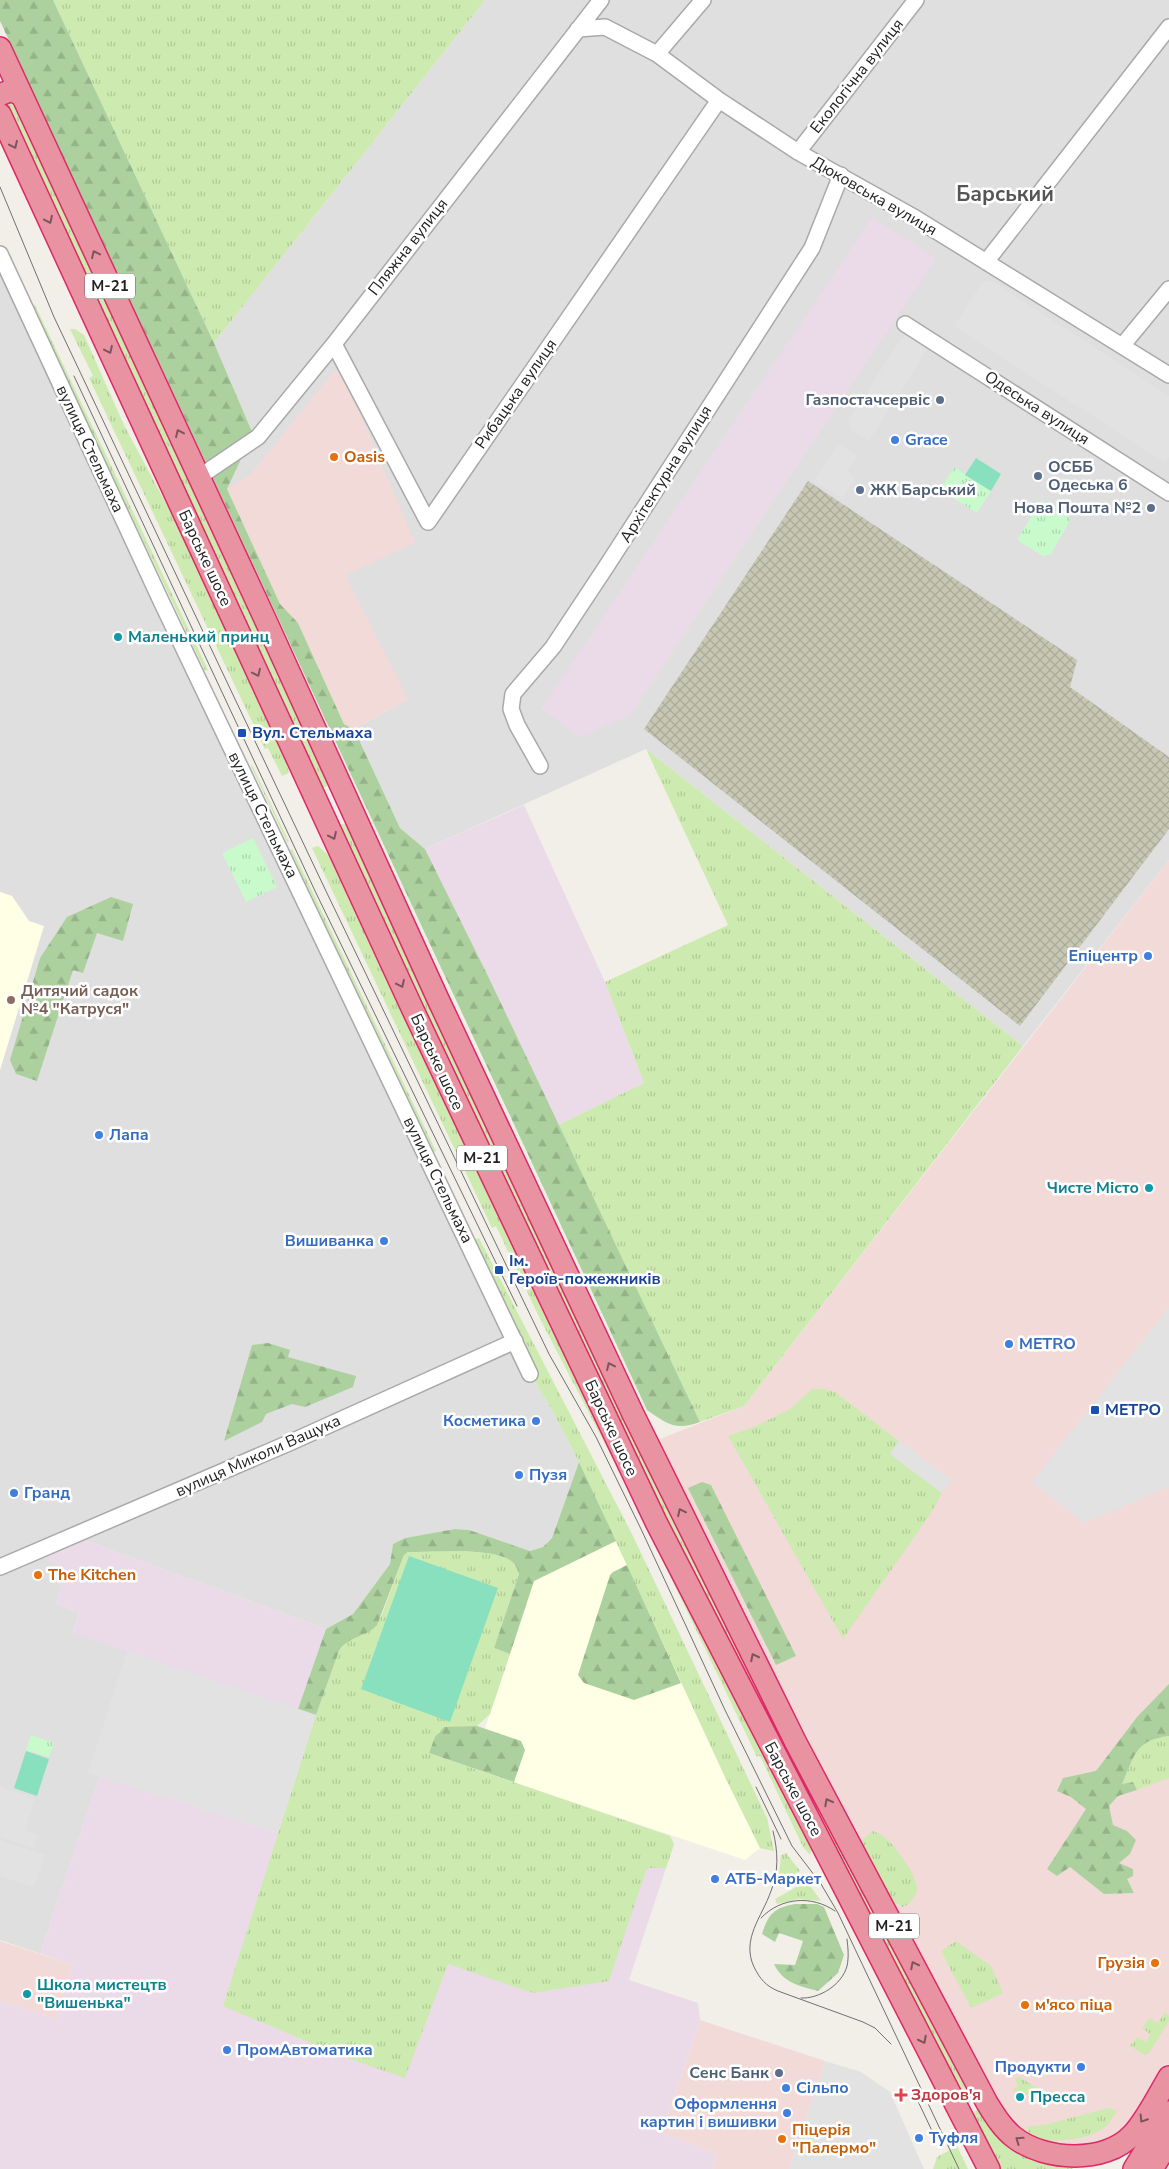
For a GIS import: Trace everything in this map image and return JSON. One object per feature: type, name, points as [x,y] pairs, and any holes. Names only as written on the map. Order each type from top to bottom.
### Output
[{"type":"highway","name":"М-21","points":[[0,48],[632,1414],[796,1743],[987,2103],[1001,2125],[1015,2138],[1029,2147],[1078,2164],[1094,2154],[1113,2149],[1133,2135],[1169,2077]]},
{"type":"highway","points":[[0,95],[11,90],[22,95]]},
{"type":"highway","name":"Барське шосе","points":[[0,114],[472,1137],[656,1522],[986,2165]]},
{"type":"highway","points":[[322,813],[347,800]]},
{"type":"highway","points":[[1134,2169],[1169,2112]]},
{"type":"highway","points":[[1152,2169],[1169,2142]]},
{"type":"street","name":"Пляжна вулиця","points":[[199,477],[258,437],[334,344],[601,0]]},
{"type":"street","points":[[658,54],[703,0]]},
{"type":"street","name":"Екологічна вулиця","points":[[798,152],[916,0]]},
{"type":"street","name":"Дюковська вулиця","points":[[578,29],[604,27],[658,54],[719,100],[798,152],[841,175],[986,262],[1169,375]]},
{"type":"street","points":[[986,262],[1169,27]]},
{"type":"street","name":"Рибацька вулиця","points":[[334,344],[428,522],[719,100]]},
{"type":"street","name":"Архітектурна вулиця","points":[[540,766],[517,725],[511,709],[513,694],[553,648],[812,248],[841,175]]},
{"type":"street","name":"вулиця Стельмаха","points":[[0,254],[161,601],[530,1374]]},
{"type":"street","points":[[1122,346],[1169,289]]},
{"type":"street","name":"Одеська вулиця","points":[[905,324],[1169,493]]},
{"type":"street","name":"вулиця Миколи Ващука","points":[[0,1567],[280,1447],[515,1341]]},
{"type":"shaded area","points":[[485,0],[1169,0],[1169,860],[1023,1046],[646,749],[425,849],[400,828],[354,729],[408,699],[227,489],[253,434],[214,343]]},
{"type":"shaded area","points":[[872,218],[936,258],[630,715],[578,738],[559,721],[541,709]]},
{"type":"shaded area","points":[[0,268],[530,1374],[551,1408],[579,1462],[552,1538],[543,1547],[530,1551],[469,1530],[455,1529],[405,1538],[393,1544],[390,1564],[353,1614],[326,1629],[73,1536],[38,1552],[67,1572],[56,1604],[80,1613],[73,1632],[316,1715],[100,1776],[41,1954],[0,1940]]},
{"type":"shaded area","points":[[983,281],[992,281],[1169,396],[1169,457],[1165,463],[954,326]]},
{"type":"shaded area","points":[[906,336],[912,337],[928,348],[869,441],[849,428],[849,419],[901,339]]},
{"type":"shaded area","points":[[335,370],[343,374],[415,543],[345,575],[408,699],[354,729],[344,724],[298,623],[280,605],[227,489],[250,475]]},
{"type":"shaded area","points":[[838,444],[857,456],[847,472],[855,478],[842,498],[814,481]]},
{"type":"shaded area","points":[[808,481],[1077,660],[1070,687],[1169,757],[1169,829],[1020,1026],[644,729]]},
{"type":"shaded area","points":[[524,805],[605,982],[644,1083],[558,1125],[488,976],[425,849]]},
{"type":"shaded area","points":[[1169,860],[1169,2078],[1133,2135],[1101,2152],[1015,2138],[647,1444],[744,1406]]},
{"type":"shaded area","name":"Дитячий садок №4 \"Катруся\"","points":[[0,892],[12,896],[29,921],[44,926],[0,1070]]},
{"type":"shaded area","points":[[1169,1307],[1169,1487],[1083,1523],[1032,1482]]},
{"type":"shaded area","points":[[899,1441],[952,1480],[942,1493],[890,1454]]},
{"type":"shaded area","points":[[73,1536],[326,1629],[298,1709],[73,1633],[80,1613],[56,1604],[67,1572],[37,1552]]},
{"type":"shaded area","points":[[616,1541],[725,1777],[760,1848],[745,1860],[472,1768],[534,1581]]},
{"type":"shaded area","points":[[127,1651],[316,1715],[278,1833],[88,1773]]},
{"type":"shaded area","points":[[316,1715],[670,1836],[674,1844],[629,1980],[698,2003],[700,2020],[662,2133],[717,2154],[712,2169],[0,2169],[0,2001],[56,2019],[73,1965],[41,1954],[100,1776],[278,1833]]},
{"type":"shaded area","points":[[0,1787],[35,1798],[25,1830],[38,1835],[34,1848],[0,1837]]},
{"type":"shaded area","points":[[0,1840],[45,1855],[34,1887],[0,1876]]},
{"type":"shaded area","points":[[0,1941],[73,1965],[56,2019],[0,2001]]},
{"type":"shaded area","points":[[700,2020],[825,2061],[789,2169],[712,2169],[717,2154],[662,2133]]},
{"type":"shaded area","points":[[825,2061],[861,2072],[890,2092],[924,2169],[789,2169]]},
{"type":"green space","points":[[0,0],[53,0],[214,343],[253,434],[227,489],[280,604],[298,623],[344,724],[354,729],[400,828],[425,849],[488,976],[700,1422],[684,1426],[672,1425],[647,1410],[0,21]]},
{"type":"green space","points":[[53,0],[485,0],[214,343]]},
{"type":"green space","points":[[16,100],[328,781],[327,786],[323,788],[319,785],[5,105],[6,101]]},
{"type":"green space","points":[[35,305],[208,670],[205,671],[32,306]]},
{"type":"green space","points":[[70,329],[75,329],[84,335],[124,425],[192,552],[279,738],[289,773],[282,776],[268,748],[265,749],[89,378],[93,376]]},
{"type":"green space","points":[[976,458],[1001,474],[991,491],[965,475]]},
{"type":"green space","points":[[954,467],[991,491],[977,513],[940,490]]},
{"type":"green space","points":[[1042,500],[1066,514],[1070,521],[1051,554],[1043,556],[1017,540]]},
{"type":"green space","points":[[646,749],[1023,1046],[744,1406],[700,1422],[558,1125],[644,1083],[605,982],[728,925]]},
{"type":"green space","points":[[252,765],[289,842],[287,842]]},
{"type":"green space","points":[[340,825],[349,825],[976,2099],[967,2104],[661,1515],[339,830]]},
{"type":"green space","points":[[253,838],[277,887],[246,902],[222,853]]},
{"type":"green space","points":[[318,846],[334,860],[642,1515],[539,1317],[496,1226],[492,1228],[312,848]]},
{"type":"green space","points":[[292,849],[436,1151],[434,1152],[290,850]]},
{"type":"green space","points":[[111,897],[133,904],[123,941],[97,933],[83,973],[73,970],[37,1081],[16,1074],[10,1060],[40,958],[67,917]]},
{"type":"green space","points":[[479,1238],[632,1534],[767,1818],[774,1851],[760,1848],[725,1777],[579,1462],[551,1408],[530,1374],[468,1243]]},
{"type":"green space","points":[[268,1343],[290,1350],[288,1357],[356,1376],[353,1387],[305,1407],[292,1404],[266,1414],[262,1422],[224,1441],[252,1345]]},
{"type":"green space","points":[[812,1389],[824,1389],[835,1392],[899,1441],[890,1454],[942,1493],[931,1513],[843,1639],[728,1436],[756,1426],[790,1409]]},
{"type":"green space","points":[[579,1462],[616,1541],[534,1581],[510,1654],[494,1648],[519,1574],[511,1561],[503,1557],[477,1552],[408,1552],[404,1555],[377,1625],[368,1632],[347,1642],[339,1651],[316,1715],[298,1709],[326,1629],[353,1614],[390,1564],[393,1544],[405,1538],[455,1529],[469,1530],[530,1551],[543,1547],[552,1538]]},
{"type":"green space","points":[[702,1482],[711,1485],[796,1656],[776,1665],[688,1488]]},
{"type":"green space","points":[[649,1532],[812,1849],[810,1855],[803,1847],[760,1756],[757,1757]]},
{"type":"green space","points":[[462,1551],[491,1554],[513,1562],[519,1574],[494,1648],[510,1654],[490,1714],[477,1726],[439,1731],[429,1753],[670,1836],[674,1844],[666,1868],[647,1868],[609,1981],[533,1993],[448,1964],[405,2078],[344,2057],[223,2006],[316,1715],[339,1651],[344,1644],[381,1617],[404,1555],[408,1552]]},
{"type":"green space","points":[[409,1556],[498,1588],[450,1722],[361,1689]]},
{"type":"green space","points":[[627,1565],[681,1683],[634,1700],[584,1683],[578,1675],[610,1575]]},
{"type":"green space","points":[[1169,1684],[1169,1736],[1149,1741],[1143,1745],[1134,1757],[1122,1784],[1133,1782],[1137,1790],[1118,1796],[1109,1806],[1113,1825],[1127,1831],[1136,1840],[1130,1854],[1119,1863],[1133,1869],[1133,1876],[1127,1879],[1134,1893],[1104,1894],[1070,1867],[1057,1876],[1047,1869],[1086,1809],[1071,1797],[1057,1791],[1063,1778],[1096,1771],[1137,1717]]},
{"type":"green space","points":[[477,1726],[521,1741],[525,1750],[514,1782],[429,1753],[435,1737],[444,1727]]},
{"type":"green space","points":[[31,1735],[54,1743],[49,1757],[26,1750]]},
{"type":"green space","points":[[1169,1736],[1169,1778],[1137,1790],[1133,1782],[1122,1784],[1133,1757],[1142,1745],[1157,1738]]},
{"type":"green space","points":[[26,1751],[49,1759],[37,1796],[14,1788]]},
{"type":"green space","points":[[873,1831],[892,1844],[916,1881],[917,1892],[910,1902],[903,1907],[891,1901],[864,1851],[863,1839]]},
{"type":"green space","points":[[786,1853],[800,1871],[778,1883],[781,1855]]},
{"type":"green space","points":[[807,1881],[821,1901],[798,1899],[777,1904],[775,1899]]},
{"type":"green space","points":[[795,1904],[817,1904],[824,1907],[844,1955],[838,1973],[818,1991],[787,1980],[774,1964],[795,1965],[803,1941],[779,1933],[775,1942],[762,1934],[767,1921],[773,1913],[782,1907]]},
{"type":"green space","points":[[956,1941],[991,1966],[1003,1993],[971,2008],[941,1951]]},
{"type":"green space","points":[[1165,2012],[1169,2016],[1169,2021],[1150,2052],[1145,2055],[1130,2046],[1137,2037],[1146,2042],[1150,2034],[1142,2028],[1149,2018],[1158,2023]]},
{"type":"green space","points":[[1019,2077],[1047,2094],[1040,2100],[1014,2091],[1013,2089],[1018,2086],[1015,2079]]},
{"type":"green space","points":[[1108,2108],[1117,2111],[1107,2125],[1098,2132],[1079,2138],[1039,2140],[1031,2138],[1026,2127],[1048,2124]]},
{"type":"green space","points":[[979,2109],[1072,2163],[1073,2169],[999,2169],[970,2114]]},
{"type":"green space","points":[[957,2146],[968,2169],[933,2169],[937,2157]]},
{"type":"tram line","points":[[0,187],[54,317],[325,889],[549,1354],[596,1437],[725,1710],[792,1846],[821,1884],[838,1913],[959,2169]]},
{"type":"tram line","points":[[74,376],[316,893],[517,1306]]},
{"type":"tram line","points":[[756,1787],[781,1839]]},
{"type":"tram line","points":[[773,1831],[777,1854],[774,1884],[751,1938],[751,1957],[756,1971],[770,1987],[863,2022],[875,2028],[891,2044]]},
{"type":"tram line","points":[[761,1918],[778,1906],[787,1902],[797,1901],[817,1902],[835,1911]]},
{"type":"tram line","points":[[801,1998],[808,1998],[829,1990],[840,1979],[848,1963],[847,1939]]},
{"type":"tram line","points":[[915,2095],[934,2135]]},
{"type":"place","name":"Газпостачсервіс","points":[[940,400]]},
{"type":"place","name":"Grace","points":[[895,440]]},
{"type":"place","name":"Oasis","points":[[334,457]]},
{"type":"place","name":"ОСББ Одеська 6","points":[[1038,476]]},
{"type":"place","name":"ЖК Барський","points":[[860,490]]},
{"type":"place","name":"Нова Пошта №2","points":[[1151,508]]},
{"type":"place","name":"Маленький принц","points":[[118,637]]},
{"type":"place","name":"Вул. Стельмаха","points":[[242,733]]},
{"type":"place","name":"Епіцентр","points":[[1148,956]]},
{"type":"place","name":"Дитячий садок №4 \"Катруся\"","points":[[11,1000]]},
{"type":"place","name":"Лапа","points":[[99,1135]]},
{"type":"place","name":"Чисте Місто","points":[[1149,1188]]},
{"type":"place","name":"Вишиванка","points":[[384,1241]]},
{"type":"place","name":"Ім. Героїв-пожежників","points":[[499,1270]]},
{"type":"place","name":"METRO","points":[[1009,1344]]},
{"type":"place","name":"МЕТРО","points":[[1095,1410]]},
{"type":"place","name":"Косметика","points":[[536,1421]]},
{"type":"place","name":"Пузя","points":[[519,1475]]},
{"type":"place","name":"Гранд","points":[[14,1493]]},
{"type":"place","name":"The Kitchen","points":[[38,1575]]},
{"type":"place","name":"АТБ-Маркет","points":[[715,1879]]},
{"type":"place","name":"Грузія","points":[[1155,1963]]},
{"type":"place","name":"Школа мистецтв \"Вишенька\"","points":[[27,1994]]},
{"type":"place","name":"м'ясо піца","points":[[1025,2005]]},
{"type":"place","name":"ПромАвтоматика","points":[[227,2050]]},
{"type":"place","name":"Продукти","points":[[1081,2067]]},
{"type":"place","name":"Сенс Банк","points":[[779,2073]]},
{"type":"place","name":"Сільпо","points":[[786,2088]]},
{"type":"place","name":"Здоров'я","points":[[901,2095]]},
{"type":"place","name":"Пресса","points":[[1020,2097]]},
{"type":"place","name":"Оформлення картин і вишивки","points":[[787,2113]]},
{"type":"place","name":"Туфля","points":[[919,2138]]},
{"type":"place","name":"Піцерія \"Палермо\"","points":[[782,2139]]},
{"type":"district","name":"Барський","points":[[1005,194]]}]
